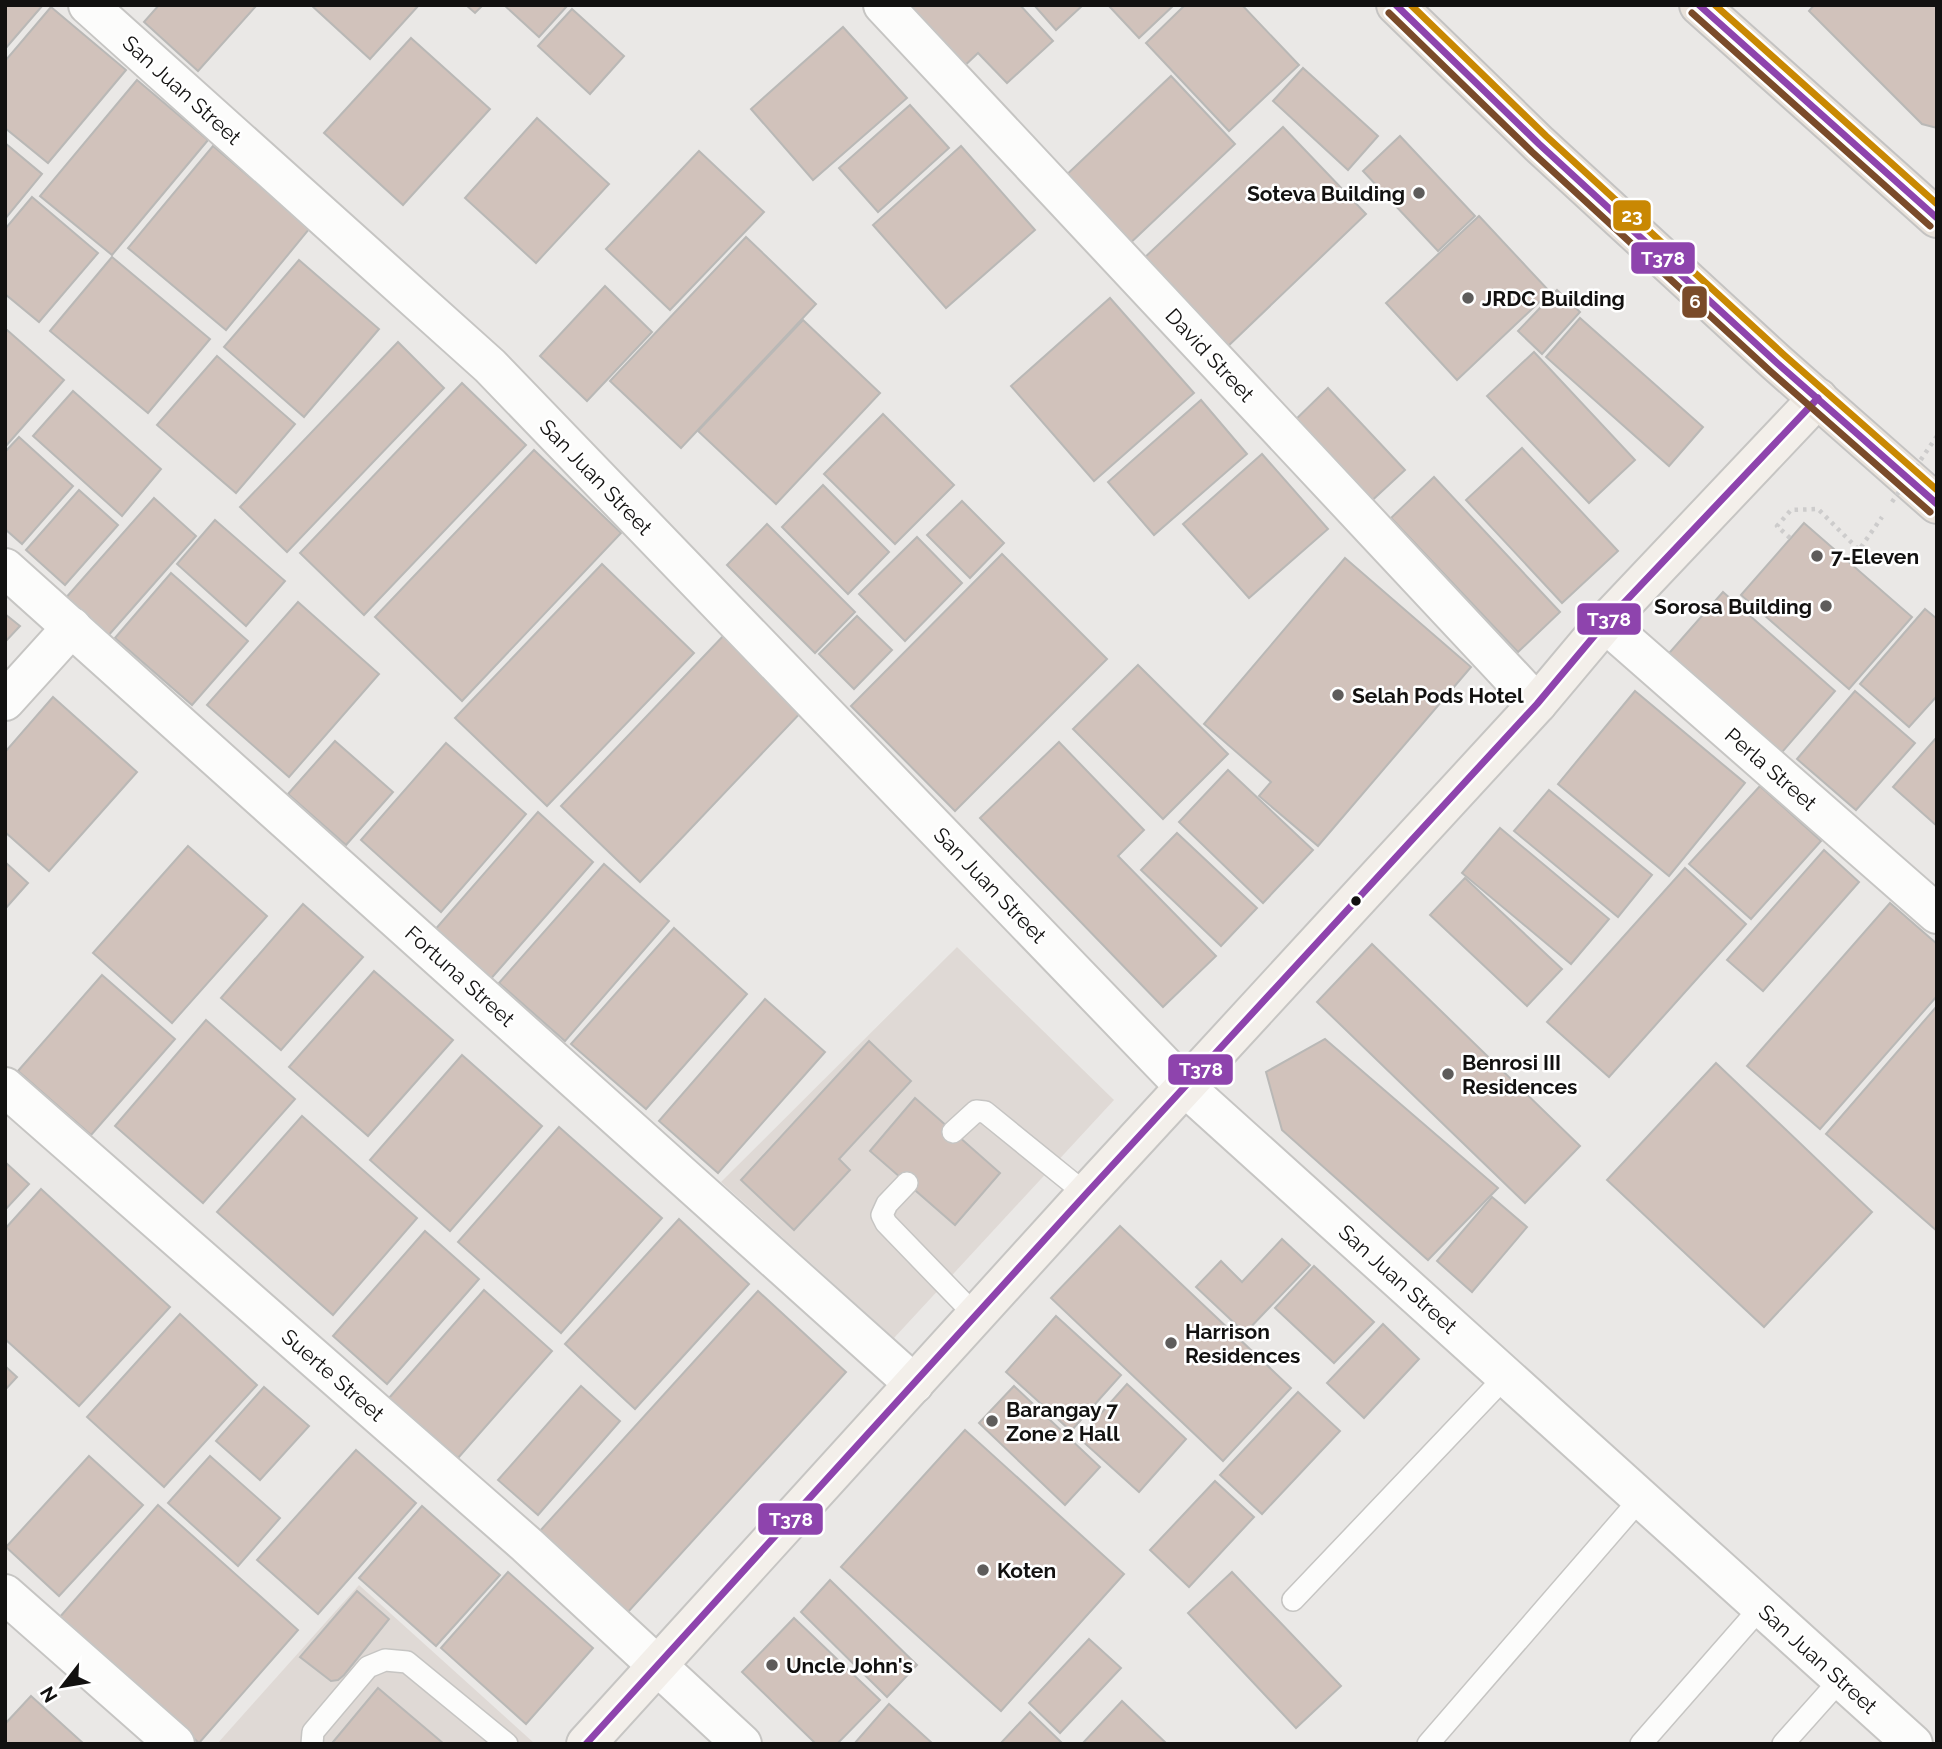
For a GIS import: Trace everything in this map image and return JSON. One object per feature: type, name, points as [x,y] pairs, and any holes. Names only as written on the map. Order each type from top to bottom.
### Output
[{"type":"main road","points":[[1396,5],[1539,144],[1937,504]]},
{"type":"main road","points":[[1699,5],[1937,218]]},
{"type":"main road","points":[[586,1744],[1184,1086],[1537,704],[1605,623],[1818,398]]},
{"type":"street","name":"San Juan Street","points":[[88,5],[490,366],[1184,1086],[1913,1744]]},
{"type":"street","name":"David Street","points":[[883,5],[1537,704]]},
{"type":"street","name":"Fortuna Street","points":[[5,568],[914,1384]]},
{"type":"street","name":"Perla Street","points":[[1605,623],[1937,914]]},
{"type":"street","points":[[5,701],[72,627]]},
{"type":"street","name":"Suerte Street","points":[[5,1087],[527,1545],[742,1744]]},
{"type":"street","points":[[5,1594],[175,1744]]},
{"type":"lane","points":[[953,1132],[976,1111],[985,1112],[1086,1194]]},
{"type":"lane","points":[[907,1183],[887,1204],[882,1215],[886,1223],[976,1316]]},
{"type":"lane","points":[[1293,1600],[1506,1376]]},
{"type":"lane","points":[[1427,1744],[1641,1498]]},
{"type":"lane","points":[[1641,1744],[1761,1607]]},
{"type":"lane","points":[[312,1744],[313,1732],[368,1667],[385,1660],[407,1662],[507,1744]]},
{"type":"lane","points":[[1783,1744],[1841,1679]]},
{"type":"path","points":[[1790,538],[1777,526],[1791,510],[1818,509],[1859,550],[1937,436]]},
{"type":"shaded area","points":[[957,947],[1114,1100],[894,1338],[721,1182]]},
{"type":"shaded area","points":[[359,1585],[534,1743],[217,1744]]},
{"type":"building","points":[[5,5],[43,5],[5,49]]},
{"type":"building","points":[[159,5],[257,5],[198,71],[144,22]]},
{"type":"building","points":[[311,5],[419,5],[370,59]]},
{"type":"building","points":[[466,5],[483,5],[475,13]]},
{"type":"building","points":[[504,5],[568,5],[539,37]]},
{"type":"building","points":[[898,5],[1020,5],[1053,41],[1007,83],[978,53],[958,72]]},
{"type":"building","points":[[1034,5],[1083,5],[1056,30]]},
{"type":"building","points":[[1108,5],[1174,5],[1139,38]]},
{"type":"building","points":[[1185,5],[1242,5],[1299,65],[1229,131],[1146,43]]},
{"type":"building","points":[[1814,5],[1937,5],[1937,128],[1922,124],[1809,11]]},
{"type":"building","points":[[51,7],[126,70],[48,163],[5,128],[5,61]]},
{"type":"building","points":[[572,9],[624,56],[590,94],[538,46]]},
{"type":"building","points":[[843,27],[907,98],[813,180],[751,109]]},
{"type":"building","points":[[411,38],[490,109],[403,205],[324,133]]},
{"type":"building","points":[[1303,68],[1378,136],[1348,170],[1273,101]]},
{"type":"building","points":[[1171,76],[1235,144],[1125,248],[1061,180]]},
{"type":"building","points":[[137,80],[208,140],[112,255],[40,196]]},
{"type":"building","points":[[910,105],[949,148],[878,212],[839,168]]},
{"type":"building","points":[[537,118],[609,184],[536,263],[465,198]]},
{"type":"building","points":[[1283,127],[1366,214],[1225,349],[1141,261]]},
{"type":"building","name":"Soteva Building","points":[[1400,136],[1475,216],[1438,251],[1363,171]]},
{"type":"building","points":[[5,143],[42,174],[5,219]]},
{"type":"building","points":[[213,146],[310,228],[226,330],[128,248]]},
{"type":"building","points":[[961,146],[1035,230],[946,308],[873,225]]},
{"type":"building","points":[[699,151],[764,212],[670,310],[606,249]]},
{"type":"building","points":[[32,197],[98,253],[39,322],[5,294],[5,229]]},
{"type":"building","name":"JRDC Building","points":[[1479,216],[1550,292],[1457,380],[1386,303]]},
{"type":"building","points":[[746,237],[816,304],[681,448],[610,381]]},
{"type":"building","points":[[112,257],[210,339],[148,413],[50,331]]},
{"type":"building","points":[[299,260],[379,329],[304,417],[224,347]]},
{"type":"building","points":[[605,286],[652,332],[587,401],[540,356]]},
{"type":"building","points":[[1557,290],[1580,312],[1542,354],[1518,331]]},
{"type":"building","points":[[1110,298],[1194,393],[1094,481],[1011,386]]},
{"type":"building","points":[[1580,318],[1703,427],[1669,466],[1546,357]]},
{"type":"building","points":[[803,320],[880,393],[776,504],[698,431]]},
{"type":"building","points":[[7,330],[64,380],[5,447],[5,332]]},
{"type":"building","points":[[398,342],[444,388],[287,552],[240,507]]},
{"type":"building","points":[[1534,352],[1635,460],[1589,503],[1487,396]]},
{"type":"building","points":[[217,356],[295,424],[236,493],[157,425]]},
{"type":"building","points":[[462,383],[526,445],[364,615],[300,553]]},
{"type":"building","points":[[1328,388],[1405,470],[1366,506],[1290,425]]},
{"type":"building","points":[[73,391],[161,469],[122,516],[33,436]]},
{"type":"building","points":[[1201,400],[1247,454],[1154,535],[1108,482]]},
{"type":"building","points":[[883,414],[954,485],[895,544],[824,474]]},
{"type":"building","points":[[19,437],[73,486],[22,544],[5,529],[5,452]]},
{"type":"building","points":[[1522,448],[1618,551],[1562,603],[1466,500]]},
{"type":"building","points":[[534,450],[621,533],[462,701],[375,617]]},
{"type":"building","points":[[1262,454],[1328,529],[1249,598],[1183,524]]},
{"type":"building","points":[[1434,477],[1560,612],[1518,652],[1391,518]]},
{"type":"building","points":[[823,485],[889,552],[848,594],[782,527]]},
{"type":"building","points":[[79,490],[118,525],[65,585],[26,550]]},
{"type":"building","points":[[154,498],[196,536],[107,637],[64,600]]},
{"type":"building","points":[[962,501],[1004,543],[970,578],[927,535]]},
{"type":"building","points":[[215,520],[285,581],[246,626],[177,564]]},
{"type":"building","name":"Sorosa Building","points":[[1804,523],[1912,617],[1849,689],[1741,595]]},
{"type":"building","points":[[767,524],[855,612],[815,653],[727,565]]},
{"type":"building","points":[[917,537],[962,583],[905,641],[859,594]]},
{"type":"building","points":[[1002,554],[1107,659],[955,811],[851,706]]},
{"type":"building","name":"Selah Pods Hotel","points":[[1345,558],[1471,667],[1318,846],[1259,796],[1271,782],[1204,724]]},
{"type":"building","points":[[602,564],[694,653],[547,806],[455,718]]},
{"type":"building","points":[[171,573],[248,641],[192,705],[115,638]]},
{"type":"building","points":[[1723,592],[1835,691],[1777,758],[1664,659]]},
{"type":"building","points":[[298,602],[379,674],[289,777],[207,705]]},
{"type":"building","points":[[1925,609],[1937,619],[1937,696],[1909,727],[1860,684]]},
{"type":"building","points":[[5,614],[20,626],[5,642]]},
{"type":"building","points":[[857,616],[892,650],[854,689],[819,654]]},
{"type":"building","points":[[727,632],[806,707],[640,882],[561,806]]},
{"type":"building","points":[[1138,665],[1228,754],[1163,819],[1073,729]]},
{"type":"building","points":[[1635,691],[1745,783],[1669,876],[1558,784]]},
{"type":"building","points":[[1855,691],[1915,743],[1856,810],[1797,759]]},
{"type":"building","points":[[53,697],[137,772],[49,871],[5,832],[5,752]]},
{"type":"building","points":[[1937,737],[1937,826],[1893,787]]},
{"type":"building","points":[[335,741],[393,792],[346,845],[288,794]]},
{"type":"building","points":[[1059,742],[1144,830],[1118,856],[1216,956],[1163,1007],[980,818]]},
{"type":"building","points":[[446,743],[526,814],[441,912],[361,840]]},
{"type":"building","points":[[1228,770],[1313,850],[1263,903],[1179,822]]},
{"type":"building","points":[[1760,786],[1821,841],[1751,919],[1689,864]]},
{"type":"building","points":[[1549,790],[1652,875],[1618,917],[1514,831]]},
{"type":"building","points":[[538,812],[593,862],[488,982],[433,932]]},
{"type":"building","points":[[1500,828],[1609,919],[1571,964],[1462,873]]},
{"type":"building","points":[[1177,833],[1257,908],[1221,946],[1141,870]]},
{"type":"building","points":[[188,846],[267,916],[172,1023],[93,953]]},
{"type":"building","points":[[1824,850],[1859,882],[1763,991],[1727,960]]},
{"type":"building","points":[[5,862],[28,883],[5,909]]},
{"type":"building","points":[[604,864],[669,921],[565,1041],[499,983]]},
{"type":"building","points":[[1685,868],[1746,924],[1609,1077],[1547,1022]]},
{"type":"building","points":[[1465,878],[1562,969],[1527,1006],[1430,915]]},
{"type":"building","points":[[1890,903],[1937,944],[1937,996],[1820,1129],[1747,1066]]},
{"type":"building","points":[[303,904],[363,957],[281,1050],[221,998]]},
{"type":"building","points":[[674,928],[747,994],[646,1109],[571,1044]]},
{"type":"building","name":"Benrosi III Residences","points":[[1372,944],[1580,1146],[1525,1203],[1317,1002]]},
{"type":"building","points":[[374,971],[453,1040],[368,1136],[289,1067]]},
{"type":"building","points":[[102,975],[175,1039],[91,1135],[18,1071]]},
{"type":"building","points":[[765,999],[825,1052],[718,1173],[659,1121]]},
{"type":"building","points":[[1937,1006],[1937,1231],[1826,1134]]},
{"type":"building","points":[[206,1020],[295,1099],[203,1203],[115,1126]]},
{"type":"building","points":[[1325,1039],[1498,1188],[1428,1260],[1282,1130],[1266,1072]]},
{"type":"building","points":[[869,1041],[911,1081],[839,1159],[850,1170],[794,1230],[741,1180]]},
{"type":"building","points":[[462,1055],[542,1126],[450,1231],[370,1160]]},
{"type":"building","points":[[1716,1063],[1872,1212],[1764,1327],[1607,1180]]},
{"type":"building","points":[[915,1098],[1000,1173],[955,1225],[870,1151]]},
{"type":"building","points":[[302,1116],[417,1218],[333,1315],[217,1212]]},
{"type":"building","points":[[559,1127],[662,1218],[561,1333],[458,1242]]},
{"type":"building","points":[[5,1162],[29,1184],[5,1210]]},
{"type":"building","points":[[41,1189],[170,1307],[79,1406],[5,1339],[5,1229]]},
{"type":"building","points":[[1492,1197],[1527,1227],[1472,1292],[1437,1261]]},
{"type":"building","points":[[679,1219],[749,1284],[635,1409],[565,1344]]},
{"type":"building","name":"Harrison Residences","points":[[1120,1226],[1291,1388],[1223,1461],[1051,1298]]},
{"type":"building","points":[[425,1231],[479,1279],[387,1384],[333,1336]]},
{"type":"building","points":[[1282,1239],[1310,1265],[1245,1333],[1196,1287],[1221,1261],[1242,1282]]},
{"type":"building","points":[[1314,1266],[1374,1322],[1334,1363],[1275,1308]]},
{"type":"building","points":[[484,1290],[552,1351],[458,1458],[389,1398]]},
{"type":"building","points":[[758,1291],[846,1372],[627,1613],[539,1532]]},
{"type":"building","points":[[180,1314],[257,1385],[164,1487],[87,1417]]},
{"type":"building","points":[[1056,1316],[1121,1375],[1071,1431],[1006,1372]]},
{"type":"building","points":[[1383,1324],[1419,1359],[1364,1418],[1327,1383]]},
{"type":"building","points":[[5,1366],[17,1377],[5,1390]]},
{"type":"building","points":[[1127,1384],[1186,1439],[1139,1492],[1079,1438]]},
{"type":"building","points":[[581,1386],[620,1421],[538,1515],[498,1480]]},
{"type":"building","points":[[1014,1386],[1100,1467],[1065,1505],[979,1423]]},
{"type":"building","points":[[264,1387],[309,1426],[260,1480],[216,1441]]},
{"type":"building","points":[[1298,1392],[1340,1431],[1262,1514],[1220,1475]]},
{"type":"building","name":"Koten","points":[[965,1430],[1124,1574],[1001,1711],[841,1567]]},
{"type":"building","points":[[356,1450],[416,1503],[318,1614],[257,1560]]},
{"type":"building","points":[[89,1456],[143,1505],[59,1596],[6,1547]]},
{"type":"building","points":[[210,1456],[280,1518],[238,1566],[168,1503]]},
{"type":"building","points":[[1215,1481],[1254,1517],[1189,1587],[1150,1550]]},
{"type":"building","points":[[158,1505],[298,1630],[199,1743],[59,1618]]},
{"type":"building","points":[[422,1506],[500,1575],[436,1646],[359,1578]]},
{"type":"building","points":[[508,1572],[593,1648],[526,1724],[441,1648]]},
{"type":"building","points":[[1232,1572],[1341,1686],[1296,1728],[1188,1613]]},
{"type":"building","points":[[830,1580],[917,1665],[887,1697],[801,1612]]},
{"type":"building","points":[[357,1591],[389,1619],[344,1675],[331,1681],[300,1657]]},
{"type":"building","points":[[794,1618],[880,1700],[837,1744],[816,1744],[742,1672]]},
{"type":"building","points":[[1089,1639],[1121,1668],[1060,1733],[1029,1703]]},
{"type":"building","points":[[378,1688],[444,1744],[335,1744],[333,1742]]},
{"type":"building","points":[[31,1696],[84,1744],[5,1744],[5,1724]]},
{"type":"building","points":[[1122,1701],[1167,1744],[1082,1744]]},
{"type":"building","points":[[889,1704],[933,1744],[854,1744]]},
{"type":"building","points":[[1030,1712],[1062,1743],[1061,1744],[1000,1744]]},
{"type":"transit line","name":"T378","points":[[1396,5],[1539,144],[1777,363],[1937,504]]},
{"type":"transit line","name":"23","points":[[1411,5],[1546,136],[1784,355],[1937,490]]},
{"type":"transit line","name":"T378","points":[[1699,5],[1937,218]]},
{"type":"transit line","name":"23","points":[[1715,5],[1937,204]]},
{"type":"transit line","name":"6","points":[[1389,13],[1532,152],[1770,371],[1930,512]]},
{"type":"transit line","name":"6","points":[[1692,13],[1930,226]]},
{"type":"transit line","name":"T378","points":[[586,1744],[1086,1194],[1537,704],[1605,623],[1818,398]]},
{"type":"place","name":"Soteva Building","points":[[1419,193]]},
{"type":"place","name":"JRDC Building","points":[[1468,298]]},
{"type":"place","name":"7-Eleven","points":[[1817,556]]},
{"type":"place","name":"Sorosa Building","points":[[1826,606]]},
{"type":"place","name":"Selah Pods Hotel","points":[[1338,695]]},
{"type":"place","name":"Benrosi III Residences","points":[[1448,1074]]},
{"type":"place","name":"Harrison Residences","points":[[1171,1343]]},
{"type":"place","name":"Barangay 7 Zone 2 Hall","points":[[992,1421]]},
{"type":"place","name":"Koten","points":[[983,1570]]},
{"type":"place","name":"Uncle John's","points":[[772,1665]]}]
